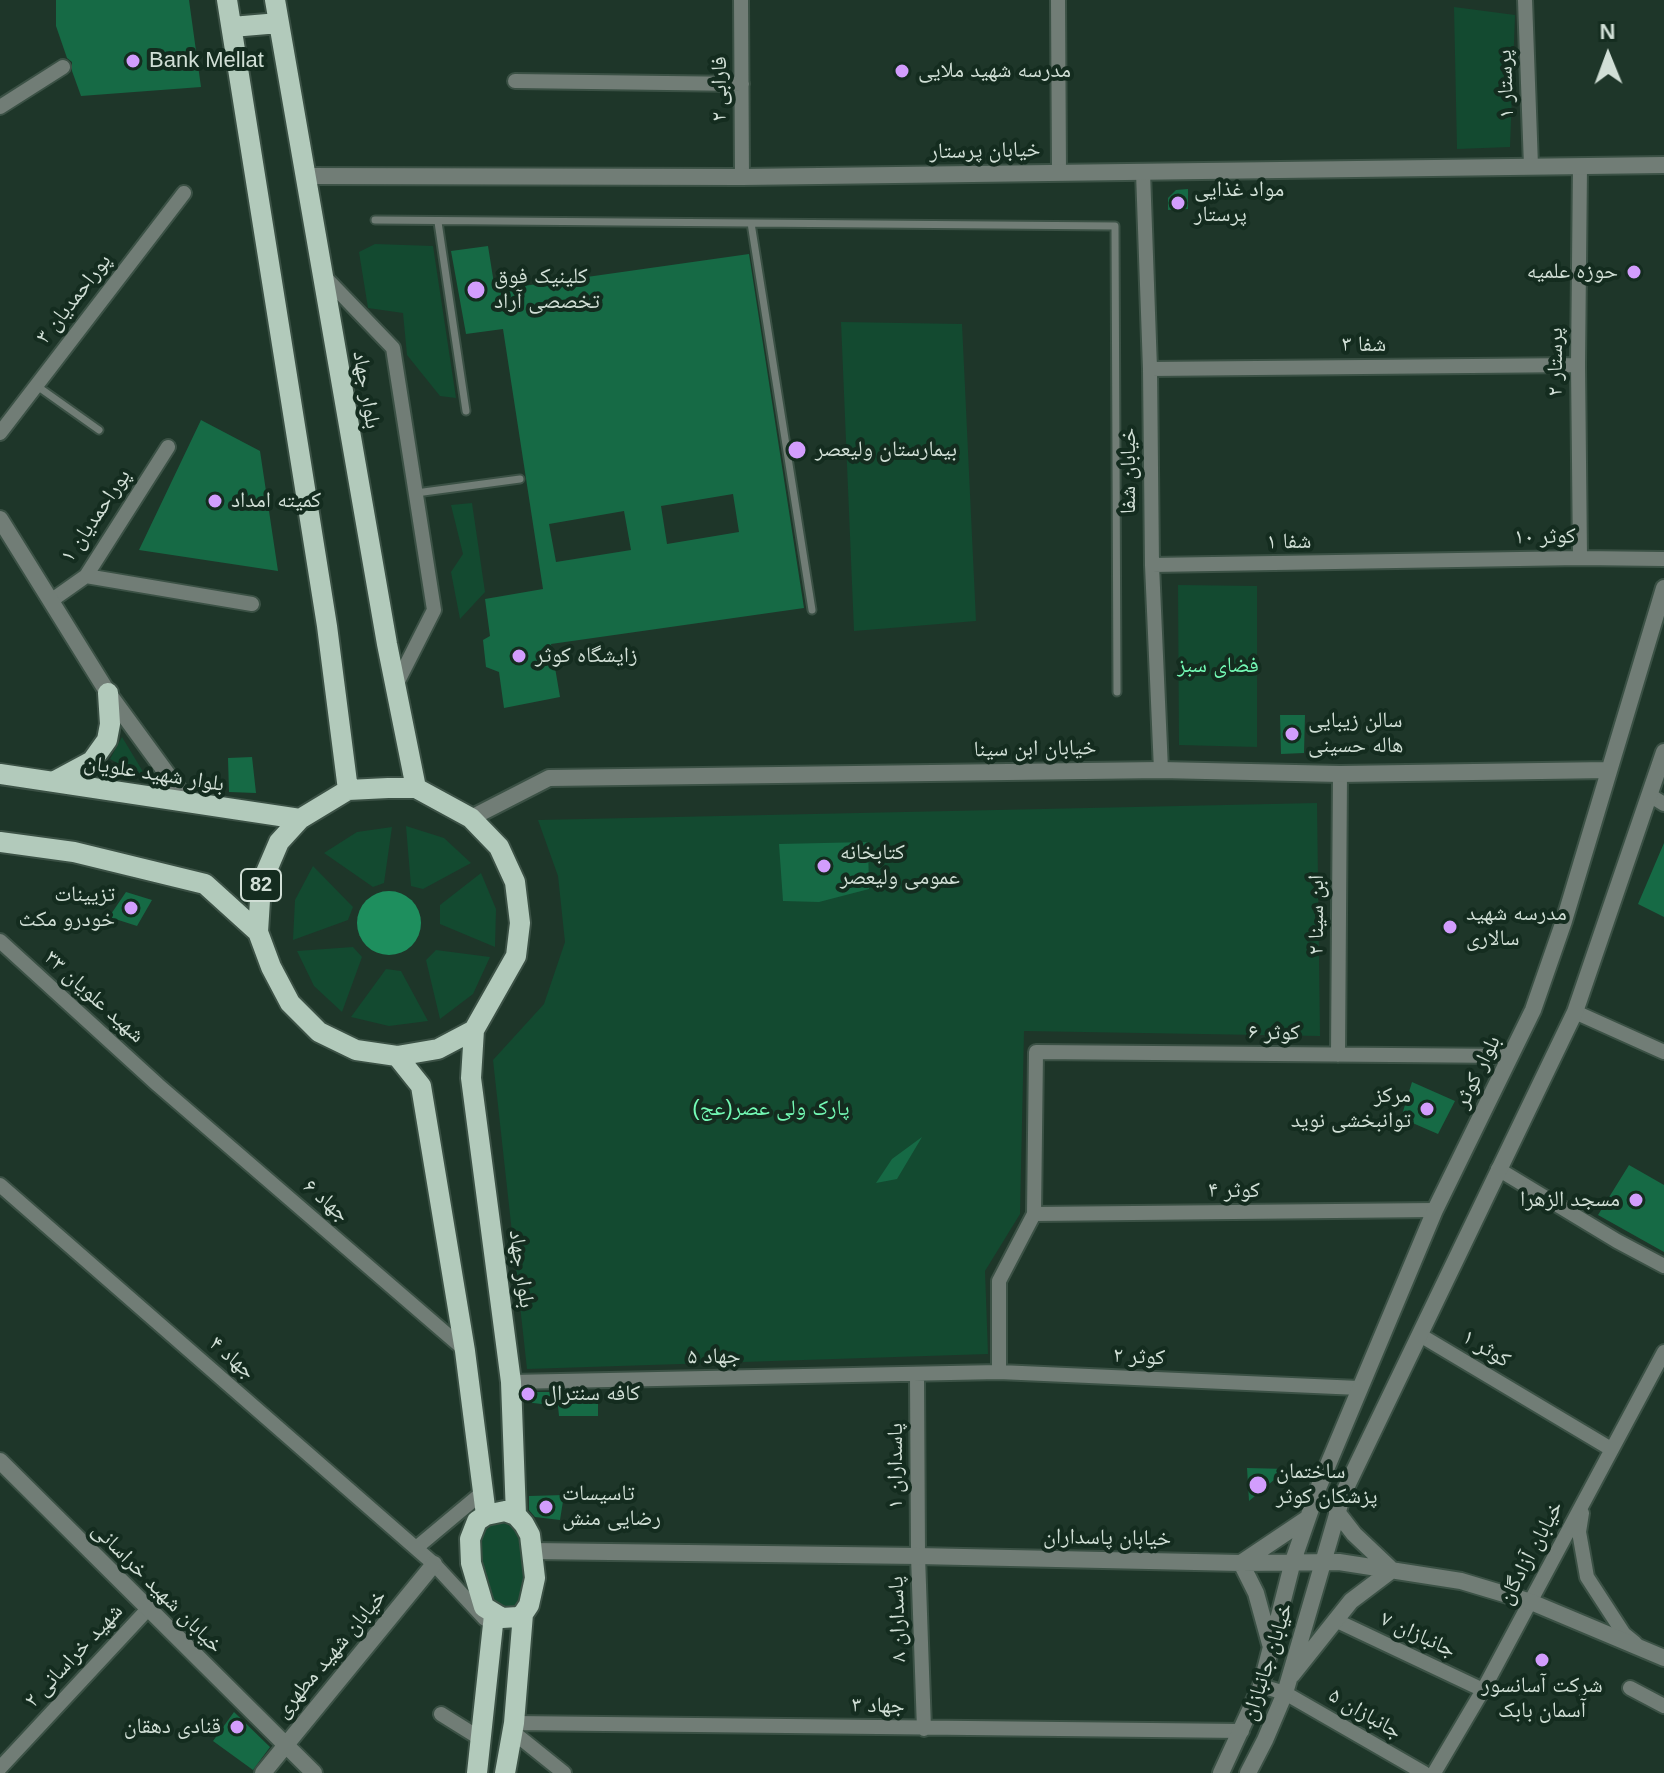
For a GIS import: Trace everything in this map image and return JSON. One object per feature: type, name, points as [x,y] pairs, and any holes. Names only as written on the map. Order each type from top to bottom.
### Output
[{"type":"main road","points":[[227,0],[322,595],[348,790]]},
{"type":"main road","name":"بلوار جهاد","points":[[275,0],[320,271],[416,788]]},
{"type":"main road","points":[[232,27],[279,23]]},
{"type":"main road","points":[[53,782],[92,761],[107,740],[110,724],[108,693]]},
{"type":"main road","name":"بلوار شهید علویان","points":[[0,774],[300,819]]},
{"type":"main road","points":[[416,788],[471,818],[499,847],[515,882],[520,923],[516,956],[474,1030]]},
{"type":"main road","name":"82","points":[[416,788],[348,790],[300,819],[279,842],[261,884],[258,932],[271,967],[290,1003],[319,1032],[356,1050],[397,1056],[438,1049],[474,1030]]},
{"type":"main road","name":"82","points":[[0,842],[74,852],[205,884],[258,932]]},
{"type":"main road","name":"بلوار جهاد","points":[[474,1030],[471,1078],[511,1382],[516,1515]]},
{"type":"main road","points":[[397,1056],[421,1086],[465,1351],[486,1515]]},
{"type":"main road","points":[[477,1773],[493,1622],[484,1607],[471,1563],[470,1539],[477,1521],[486,1515],[505,1511],[516,1515],[524,1524],[533,1551],[534,1591],[523,1614],[513,1728],[505,1773]]},
{"type":"main road","points":[[493,1622],[523,1614]]},
{"type":"street","name":"فارابی ۲","points":[[741,0],[742,177]]},
{"type":"street","points":[[1058,0],[1059,172]]},
{"type":"street","name":"پرستار ۱","points":[[1525,0],[1531,166]]},
{"type":"street","points":[[0,107],[63,67]]},
{"type":"street","points":[[515,81],[742,84]]},
{"type":"street","name":"خیابان پرستار","points":[[306,176],[742,177],[1664,165]]},
{"type":"street","name":"پرستار ۲","points":[[1580,166],[1580,558]]},
{"type":"street","name":"خیابان شفا","points":[[1143,172],[1150,369],[1152,565],[1161,770]]},
{"type":"street","name":"پوراحمدیان ۳","points":[[0,433],[184,193]]},
{"type":"street","points":[[320,271],[393,348],[434,610],[396,685]]},
{"type":"street","name":"شفا ۳","points":[[1150,369],[1578,365]]},
{"type":"street","name":"پوراحمدیان ۱","points":[[52,600],[86,576],[168,447]]},
{"type":"street","points":[[0,519],[108,693],[189,804]]},
{"type":"street","name":"کوثر ۱۰","points":[[1426,562],[1664,559]]},
{"type":"street","name":"شفا ۱","points":[[1152,565],[1426,562]]},
{"type":"street","points":[[86,576],[252,604]]},
{"type":"street","name":"بلوار کوثر","points":[[1293,1561],[1319,1486],[1435,1210],[1533,1010],[1554,951],[1664,588]]},
{"type":"street","points":[[1321,1562],[1343,1494],[1575,1012],[1657,800],[1664,752]]},
{"type":"street","name":"خیابان ابن سینا","points":[[471,818],[549,778],[1161,770],[1340,774],[1608,770]]},
{"type":"street","name":"ابن سینا ۲","points":[[1338,1055],[1340,774]]},
{"type":"street","name":"شهید علویان ۳۳","points":[[0,941],[158,1085]]},
{"type":"street","points":[[1575,1012],[1664,1052]]},
{"type":"street","name":"کوثر ۶","points":[[1034,1214],[1036,1052],[1511,1056]]},
{"type":"street","name":"جهاد ۶","points":[[158,1085],[465,1351]]},
{"type":"street","points":[[1498,1169],[1664,1266]]},
{"type":"street","name":"جهاد ۴","points":[[0,1185],[416,1548],[493,1622]]},
{"type":"street","name":"کوثر ۴","points":[[1034,1214],[1435,1210]]},
{"type":"street","points":[[999,1372],[999,1281],[1034,1214]]},
{"type":"street","name":"کوثر ۱","points":[[1420,1335],[1611,1449]]},
{"type":"street","name":"خیابان آزادگان","points":[[1434,1773],[1483,1690],[1664,1352]]},
{"type":"street","name":"کوثر ۲","points":[[917,1376],[999,1372],[1359,1388]]},
{"type":"street","name":"جهاد ۵","points":[[511,1382],[917,1376]]},
{"type":"street","name":"پاسداران ۱","points":[[917,1376],[918,1556]]},
{"type":"street","name":"خیابان شهید خراسانی","points":[[0,1461],[314,1773]]},
{"type":"street","points":[[1319,1486],[1343,1494]]},
{"type":"street","points":[[416,1548],[483,1492]]},
{"type":"street","points":[[1584,1500],[1579,1532],[1587,1577],[1624,1634],[1645,1651]]},
{"type":"street","points":[[1287,1686],[1351,1601],[1392,1570],[1354,1534],[1337,1512]]},
{"type":"street","points":[[1270,1646],[1256,1593],[1241,1563],[1308,1518]]},
{"type":"street","name":"خیابان پاسداران","points":[[533,1551],[1321,1562],[1461,1581],[1531,1602],[1664,1658]]},
{"type":"street","name":"پاسداران ۸","points":[[918,1556],[924,1729]]},
{"type":"street","name":"خیابان جانبازان","points":[[1221,1773],[1261,1686],[1293,1561]]},
{"type":"street","name":"خیابان جانبازان","points":[[1248,1773],[1287,1686],[1321,1562]]},
{"type":"street","name":"خیابان شهید مطهری","points":[[263,1773],[434,1564]]},
{"type":"street","name":"شهید خراسانی ۲","points":[[0,1768],[147,1610]]},
{"type":"street","name":"جانبازان ۷","points":[[1335,1620],[1483,1690]]},
{"type":"street","name":"جانبازان ۵","points":[[1261,1686],[1287,1686],[1424,1773]]},
{"type":"street","points":[[1630,1688],[1664,1706]]},
{"type":"street","points":[[441,1714],[481,1739]]},
{"type":"street","points":[[513,1728],[564,1773]]},
{"type":"street","name":"جهاد ۳","points":[[513,1728],[1242,1731]]},
{"type":"lane","points":[[375,220],[1115,226],[1117,692]]},
{"type":"lane","points":[[438,222],[466,411]]},
{"type":"lane","points":[[751,223],[812,610]]},
{"type":"lane","points":[[36,384],[99,430]]},
{"type":"lane","points":[[416,493],[520,479]]},
{"type":"green space","points":[[1454,7],[1515,15],[1510,147],[1457,149]]},
{"type":"green space","points":[[375,244],[433,246],[456,398],[440,396],[407,355],[403,313],[368,308],[359,252]]},
{"type":"green space","points":[[841,322],[962,324],[976,621],[854,631]]},
{"type":"green space","points":[[472,503],[485,592],[460,619],[451,572],[463,554],[451,505]]},
{"type":"green space","name":"فضای سبز","points":[[1178,585],[1257,586],[1257,747],[1179,745]]},
{"type":"green space","points":[[122,737],[148,780],[110,759]]},
{"type":"green space","name":"پارک ولی عصر(عج)","points":[[1317,803],[1320,1036],[1024,1031],[1020,1214],[985,1271],[988,1354],[527,1369],[493,1060],[544,1004],[565,942],[558,876],[538,820]]},
{"type":"green space","points":[[406,826],[444,838],[471,863],[423,889],[411,886]]},
{"type":"green space","points":[[392,827],[384,883],[373,887],[324,853],[357,832]]},
{"type":"green space","points":[[313,866],[353,907],[348,920],[293,940],[295,900]]},
{"type":"green space","points":[[481,873],[496,909],[495,947],[440,924],[440,905]]},
{"type":"green space","points":[[353,947],[362,957],[342,1012],[314,986],[297,951]]},
{"type":"green space","points":[[436,950],[490,957],[473,994],[440,1019],[426,960]]},
{"type":"green space","points":[[386,969],[401,971],[428,1021],[389,1026],[351,1017]]},
{"type":"green space","points":[[505,1513],[528,1535],[526,1605],[502,1616],[479,1585],[479,1522]]},
{"type":"shaded area","points":[[389,891],[407,897],[415,905],[421,923],[415,941],[407,949],[389,955],[371,949],[363,941],[357,923],[363,905],[371,897]]},
{"type":"building","name":"Bank Mellat","points":[[56,0],[189,0],[201,87],[81,96],[72,62],[67,58],[56,26]]},
{"type":"building","name":"مواد غذایی پرستار","points":[[1188,189],[1188,209],[1168,210],[1168,198],[1176,190]]},
{"type":"building","points":[[488,246],[495,290],[749,254],[804,608],[551,644],[560,697],[504,708],[499,672],[486,667],[483,640],[490,636],[485,599],[543,589],[503,329],[466,334],[451,251]],"holes":[[[733,494],[739,532],[667,544],[661,506]],[[624,511],[631,550],[556,562],[549,524]]]},
{"type":"building","name":"کمیته امداد","points":[[201,420],[260,451],[278,571],[139,550]]},
{"type":"building","name":"سالن زیبایی هاله حسینی","points":[[1280,715],[1305,715],[1304,753],[1281,754]]},
{"type":"building","points":[[252,757],[256,793],[229,792],[228,758]]},
{"type":"building","name":"کتابخانه عمومی ولیعصر","points":[[868,842],[869,889],[819,902],[783,901],[779,844]]},
{"type":"building","points":[[1664,843],[1664,917],[1638,904]]},
{"type":"building","name":"تزیینات خودرو مکث","points":[[126,892],[152,900],[137,926],[109,917]]},
{"type":"building","name":"مرکز توانبخشی نوید","points":[[1412,1082],[1455,1101],[1438,1134],[1401,1118]]},
{"type":"building","points":[[922,1137],[897,1179],[876,1183],[892,1159]]},
{"type":"building","name":"مسجد الزهرا","points":[[1629,1165],[1664,1185],[1664,1252],[1598,1215]]},
{"type":"building","points":[[524,1392],[598,1392],[598,1416],[559,1416],[558,1406],[525,1402]]},
{"type":"building","name":"ساختمان پزشکان کوثر","points":[[1247,1468],[1287,1469],[1249,1501]]},
{"type":"building","name":"تاسیسات رضایی منش","points":[[564,1495],[560,1520],[535,1517],[529,1510],[529,1496]]},
{"type":"building","name":"قنادی دهقان","points":[[234,1712],[270,1747],[253,1770],[213,1741]]},
{"type":"place","name":"Bank Mellat","points":[[133,61]]},
{"type":"place","name":"مدرسه شهید ملایی","points":[[902,71]]},
{"type":"place","name":"مواد غذایی پرستار","points":[[1178,203]]},
{"type":"place","name":"حوزه علمیه","points":[[1634,272]]},
{"type":"place","name":"کلینیک فوق تخصصی آراد","points":[[476,290]]},
{"type":"place","name":"بیمارستان ولیعصر","points":[[797,450]]},
{"type":"place","name":"کمیته امداد","points":[[215,501]]},
{"type":"place","name":"زایشگاه کوثر","points":[[519,656]]},
{"type":"place","name":"سالن زیبایی هاله حسینی","points":[[1292,734]]},
{"type":"place","name":"کتابخانه عمومی ولیعصر","points":[[824,866]]},
{"type":"place","name":"تزیینات خودرو مکث","points":[[131,908]]},
{"type":"place","name":"مدرسه شهید سالاری","points":[[1450,927]]},
{"type":"place","name":"مرکز توانبخشی نوید","points":[[1427,1109]]},
{"type":"place","name":"مسجد الزهرا","points":[[1636,1200]]},
{"type":"place","name":"کافه سنترال","points":[[528,1394]]},
{"type":"place","name":"ساختمان پزشکان کوثر","points":[[1258,1485]]},
{"type":"place","name":"تاسیسات رضایی منش","points":[[546,1507]]},
{"type":"place","name":"شرکت آسانسور آسمان بابک","points":[[1542,1660]]},
{"type":"place","name":"قنادی دهقان","points":[[237,1727]]}]
